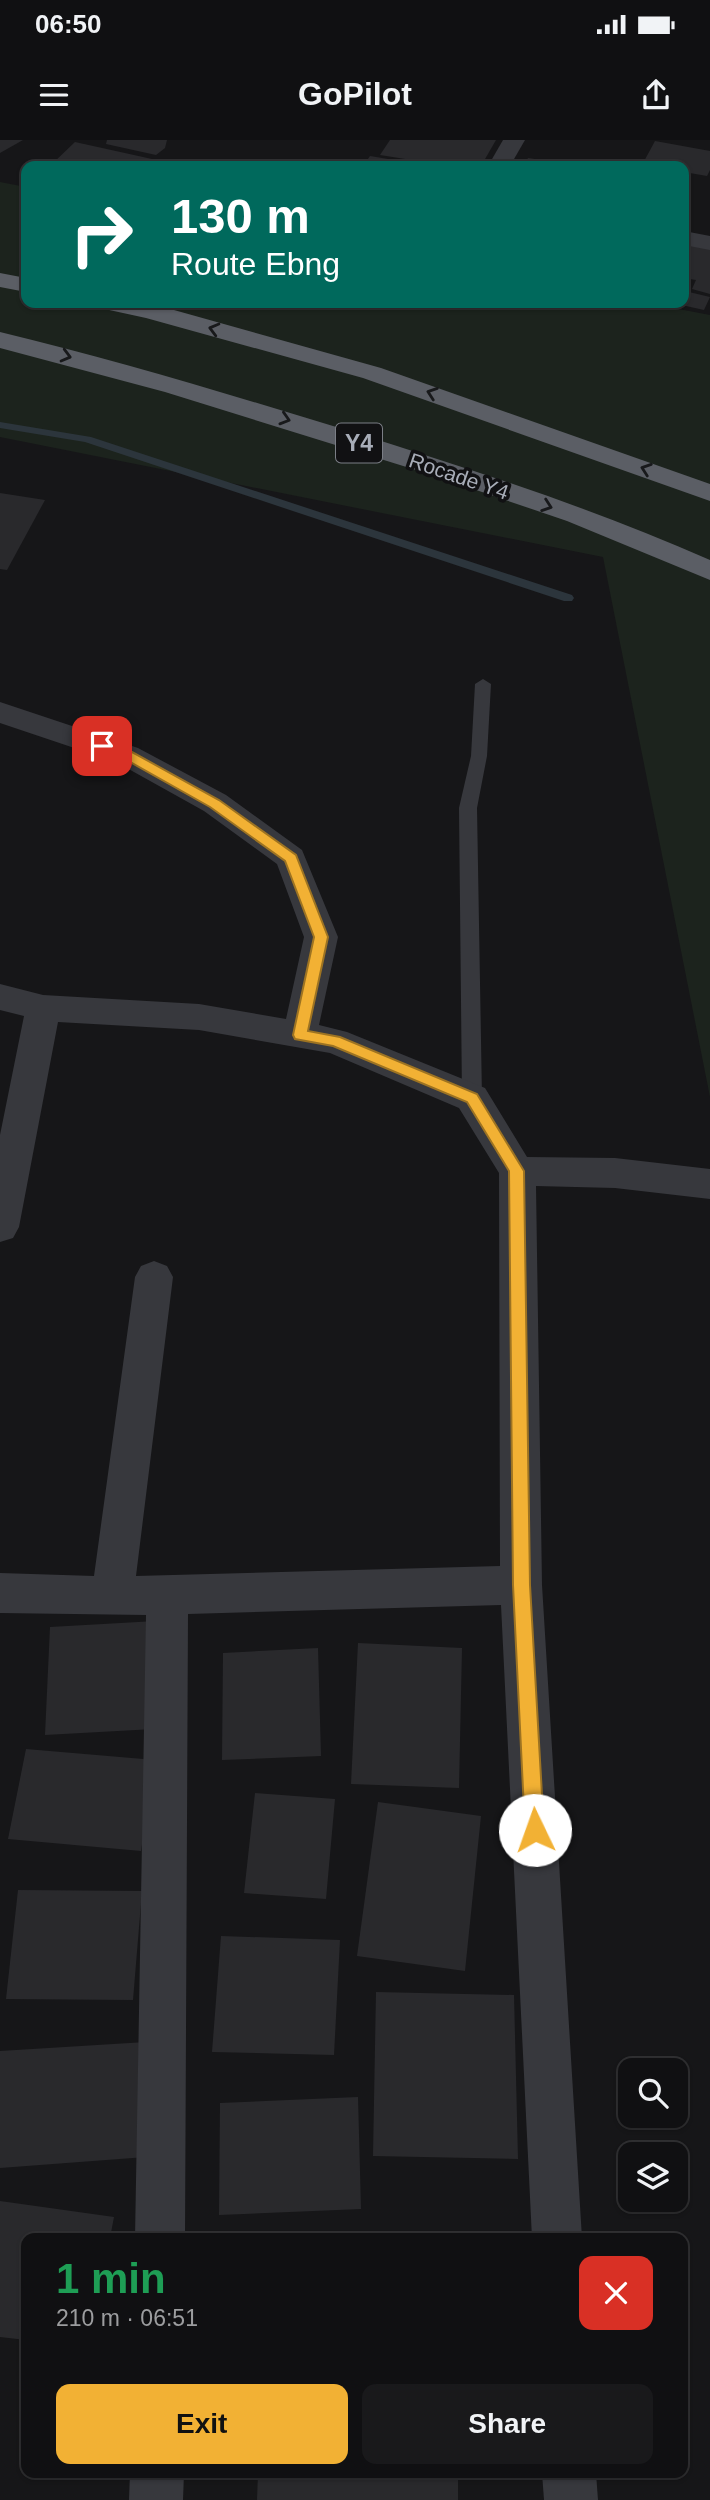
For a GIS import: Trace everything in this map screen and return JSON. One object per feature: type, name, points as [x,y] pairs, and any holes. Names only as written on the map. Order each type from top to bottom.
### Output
[{"type":"highway","points":[[0,280],[21,284]]},
{"type":"highway","points":[[134,308],[372,373],[710,493]]},
{"type":"highway","name":"Rocade Y4","points":[[0,340],[204,394],[413,459],[640,538],[710,571]]},
{"type":"street","points":[[502,161],[514,140]]},
{"type":"street","points":[[0,712],[127,755],[215,803],[291,858],[321,937],[300,1035]]},
{"type":"street","points":[[0,997],[43,1008],[199,1017],[335,1041],[472,1098],[517,1171],[522,1585],[557,2233]]},
{"type":"street","points":[[0,1227],[43,1008]]},
{"type":"street","points":[[517,1171],[615,1173],[710,1184]]},
{"type":"street","points":[[112,1596],[154,1277]]},
{"type":"street","points":[[0,1593],[112,1596],[522,1585]]},
{"type":"street","points":[[160,2233],[167,1595]]},
{"type":"street","points":[[156,2500],[157,2478]]},
{"type":"street","points":[[569,2478],[571,2500]]},
{"type":"lane","points":[[472,1098],[468,808],[480,756],[483,684]]},
{"type":"shaded area","points":[[0,182],[21,186],[21,308],[673,308],[710,315],[710,1097],[603,557],[0,437]]},
{"type":"building","points":[[0,140],[23,140],[0,153]]},
{"type":"building","points":[[107,140],[167,140],[165,148],[156,155],[106,144]]},
{"type":"building","points":[[390,140],[496,140],[484,161],[418,161],[380,155]]},
{"type":"building","points":[[655,141],[710,151],[710,170],[707,176],[689,173],[689,161],[644,161]]},
{"type":"building","points":[[75,142],[152,159],[150,161],[55,161]]},
{"type":"building","points":[[370,156],[400,161],[366,161]]},
{"type":"building","points":[[528,158],[549,161],[526,161]]},
{"type":"building","points":[[694,242],[710,246],[710,294],[692,289],[696,280],[689,279],[689,249]]},
{"type":"building","points":[[689,292],[710,297],[704,310],[689,307]]},
{"type":"building","points":[[0,493],[45,500],[7,570],[0,569]]},
{"type":"building","points":[[156,1621],[154,1729],[45,1735],[50,1627]]},
{"type":"building","points":[[358,1643],[462,1648],[459,1788],[351,1784]]},
{"type":"building","points":[[318,1648],[321,1756],[222,1760],[223,1653]]},
{"type":"building","points":[[26,1749],[155,1760],[141,1851],[8,1839]]},
{"type":"building","points":[[255,1793],[335,1799],[326,1899],[244,1893]]},
{"type":"building","points":[[378,1802],[481,1816],[465,1971],[357,1956]]},
{"type":"building","points":[[18,1890],[142,1891],[133,2000],[6,1999]]},
{"type":"building","points":[[221,1936],[340,1940],[334,2055],[212,2052]]},
{"type":"building","points":[[376,1992],[514,1995],[518,2159],[373,2156]]},
{"type":"building","points":[[146,2042],[146,2157],[0,2168],[0,2051]]},
{"type":"building","points":[[358,2097],[361,2209],[219,2215],[220,2103]]},
{"type":"building","points":[[0,2201],[114,2217],[111,2233],[21,2233],[21,2339],[0,2337]]},
{"type":"building","points":[[258,2478],[458,2478],[458,2500],[257,2500]]},
{"type":"waterway","points":[[0,425],[87,439],[568,598]]},
{"type":"route","points":[[102,746],[127,755],[215,803],[291,858],[321,937],[300,1035],[335,1041],[472,1098],[517,1171],[522,1585],[535,1830]]}]
